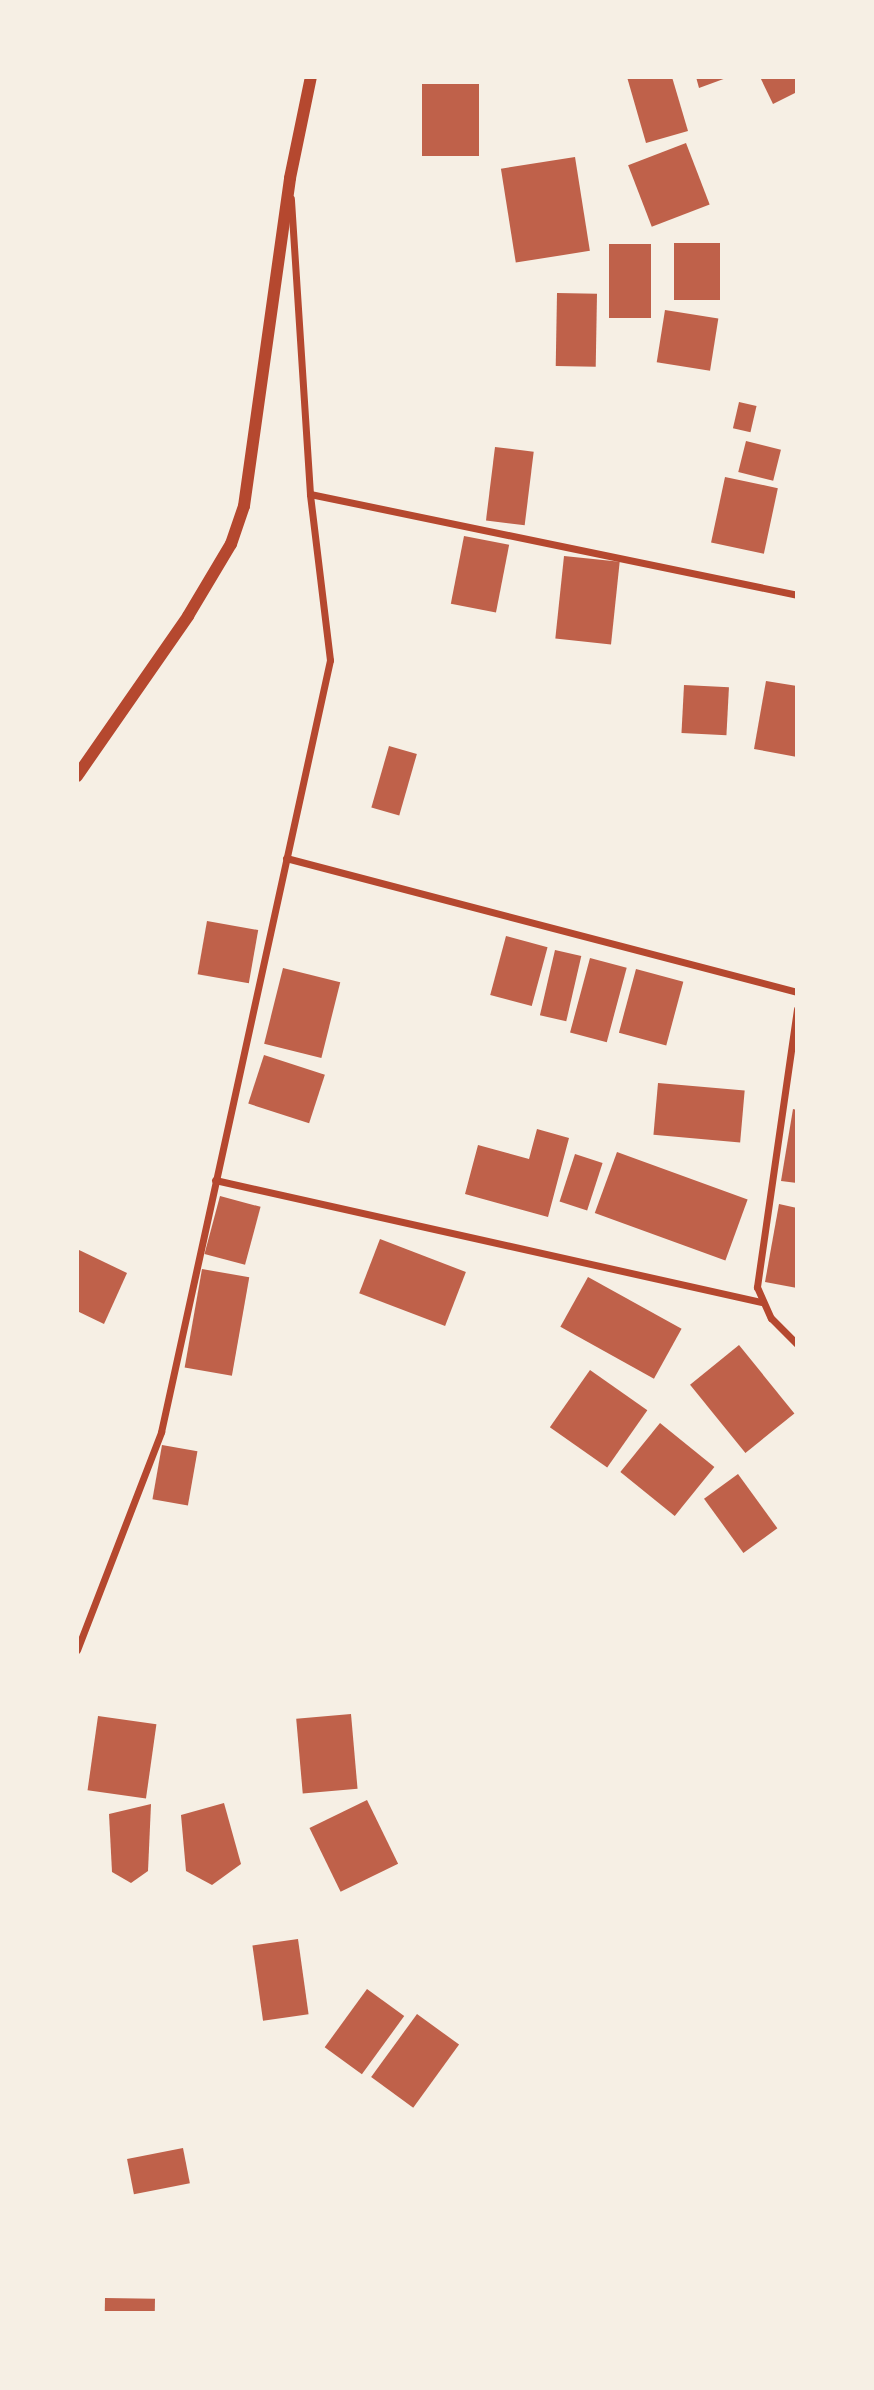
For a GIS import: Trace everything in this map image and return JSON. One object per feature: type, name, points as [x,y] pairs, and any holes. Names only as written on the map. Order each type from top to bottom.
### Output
[{"type":"street","points":[[77,776],[188,616],[231,544],[240,519],[290,178],[311,77]]},
{"type":"street","points":[[77,1650],[162,1432],[330,660],[310,494],[290,178]]},
{"type":"street","points":[[310,494],[797,595]]},
{"type":"street","points":[[286,858],[797,992]]},
{"type":"street","points":[[797,1009],[757,1271],[761,1302],[797,1345]]},
{"type":"street","points":[[215,1180],[761,1302]]},
{"type":"building","points":[[627,77],[672,77],[688,131],[646,143]]},
{"type":"building","points":[[696,77],[729,77],[699,88]]},
{"type":"building","points":[[760,77],[797,77],[797,92],[773,104]]},
{"type":"building","points":[[422,84],[479,84],[479,156],[422,156]]},
{"type":"building","points":[[686,143],[710,205],[652,227],[628,165]]},
{"type":"building","points":[[575,157],[590,251],[516,263],[501,169]]},
{"type":"building","points":[[674,243],[720,243],[720,300],[674,300]]},
{"type":"building","points":[[609,244],[651,244],[651,318],[609,318]]},
{"type":"building","points":[[557,293],[597,294],[596,367],[556,366]]},
{"type":"building","points":[[665,310],[718,318],[710,371],[657,362]]},
{"type":"building","points":[[739,402],[757,406],[750,432],[733,428]]},
{"type":"building","points":[[746,441],[781,450],[773,481],[738,472]]},
{"type":"building","points":[[495,447],[534,452],[525,525],[486,520]]},
{"type":"building","points":[[725,477],[778,488],[764,554],[711,543]]},
{"type":"building","points":[[464,536],[509,545],[496,613],[451,604]]},
{"type":"building","points":[[564,556],[620,562],[611,644],[555,639]]},
{"type":"building","points":[[766,681],[797,686],[797,757],[754,749]]},
{"type":"building","points":[[684,685],[729,687],[726,735],[681,733]]},
{"type":"building","points":[[389,746],[417,754],[399,816],[371,808]]},
{"type":"building","points":[[207,921],[258,930],[249,983],[198,974]]},
{"type":"building","points":[[506,936],[548,947],[532,1006],[490,995]]},
{"type":"building","points":[[555,950],[581,956],[566,1021],[540,1015]]},
{"type":"building","points":[[590,958],[627,968],[607,1042],[570,1032]]},
{"type":"building","points":[[283,968],[340,982],[321,1058],[264,1044]]},
{"type":"building","points":[[636,969],[683,982],[666,1045],[619,1033]]},
{"type":"building","points":[[264,1055],[325,1075],[309,1123],[248,1104]]},
{"type":"building","points":[[658,1083],[745,1091],[740,1142],[653,1135]]},
{"type":"building","points":[[793,1109],[797,1110],[797,1183],[781,1181]]},
{"type":"building","points":[[537,1129],[569,1138],[548,1217],[465,1194],[478,1145],[529,1159]]},
{"type":"building","points":[[617,1152],[748,1200],[725,1261],[595,1213]]},
{"type":"building","points":[[575,1154],[603,1163],[587,1211],[560,1202]]},
{"type":"building","points":[[220,1196],[261,1207],[245,1265],[204,1254]]},
{"type":"building","points":[[779,1204],[797,1208],[797,1288],[765,1282]]},
{"type":"building","points":[[380,1239],[466,1272],[445,1326],[359,1293]]},
{"type":"building","points":[[77,1249],[127,1273],[104,1324],[77,1311]]},
{"type":"building","points":[[202,1269],[249,1277],[232,1376],[185,1367]]},
{"type":"building","points":[[588,1277],[682,1329],[654,1379],[560,1327]]},
{"type":"building","points":[[739,1345],[794,1413],[745,1453],[690,1385]]},
{"type":"building","points":[[590,1370],[647,1410],[607,1467],[550,1427]]},
{"type":"building","points":[[660,1423],[714,1467],[675,1516],[620,1472]]},
{"type":"building","points":[[162,1445],[197,1451],[188,1505],[152,1499]]},
{"type":"building","points":[[738,1474],[777,1528],[743,1553],[704,1499]]},
{"type":"building","points":[[351,1714],[358,1789],[303,1794],[296,1719]]},
{"type":"building","points":[[98,1716],[156,1724],[146,1798],[88,1790]]},
{"type":"building","points":[[367,1800],[398,1864],[341,1892],[309,1828]]},
{"type":"building","points":[[224,1803],[241,1864],[212,1885],[186,1871],[181,1815]]},
{"type":"building","points":[[151,1804],[148,1871],[131,1883],[112,1872],[109,1814]]},
{"type":"building","points":[[298,1939],[309,2014],[263,2021],[252,1945]]},
{"type":"building","points":[[367,1989],[404,2016],[362,2074],[325,2047]]},
{"type":"building","points":[[417,2014],[459,2045],[413,2108],[371,2077]]},
{"type":"building","points":[[183,2148],[190,2183],[134,2194],[127,2159]]},
{"type":"building","points":[[105,2298],[155,2299],[155,2313],[105,2313]]}]
